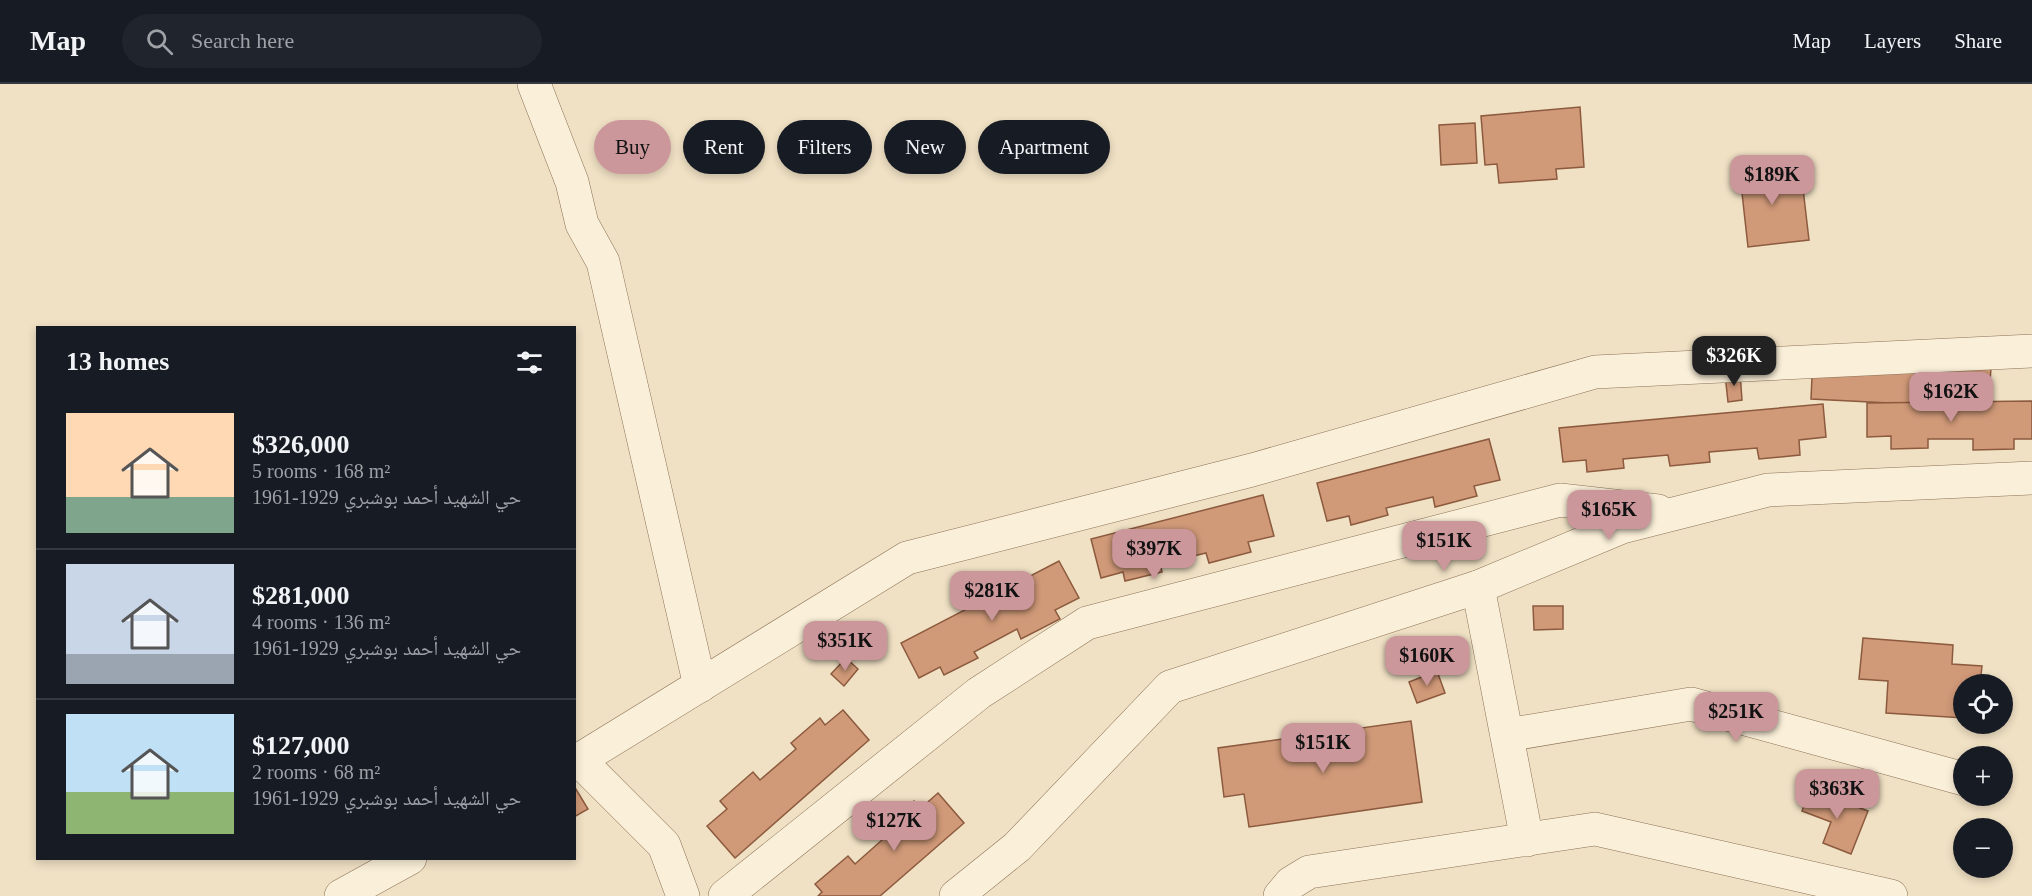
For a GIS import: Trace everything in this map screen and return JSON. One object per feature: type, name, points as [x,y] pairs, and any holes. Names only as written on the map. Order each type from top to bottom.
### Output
[{"type":"street","points":[[534,84],[572,182],[582,224],[603,262],[700,686]]},
{"type":"street","points":[[683,896],[664,845],[577,762],[907,558],[1252,470],[1595,372],[2032,351]]},
{"type":"street","points":[[956,896],[1017,847],[1170,687],[1478,588],[1622,527],[1768,490],[2032,478]]},
{"type":"street","points":[[725,896],[979,693],[1087,624],[1560,500],[1678,513]]},
{"type":"street","points":[[1573,547],[1605,505]]},
{"type":"street","points":[[1478,588],[1527,840]]},
{"type":"street","points":[[1507,735],[1691,704],[1953,777]]},
{"type":"street","points":[[1280,896],[1291,883],[1308,872],[1595,829],[1891,896]]},
{"type":"street","points":[[341,896],[406,860]]},
{"type":"building","points":[[1580,107],[1584,167],[1556,169],[1557,179],[1499,183],[1497,164],[1485,165],[1481,116]]},
{"type":"building","points":[[1475,123],[1477,163],[1441,165],[1439,125]]},
{"type":"building","points":[[1781,161],[1784,182],[1802,180],[1809,240],[1748,247],[1739,166]]},
{"type":"building","points":[[1813,355],[1991,368],[1988,408],[1811,399]]},
{"type":"building","points":[[1740,373],[1742,400],[1728,402],[1725,374]]},
{"type":"building","points":[[2032,401],[2032,439],[2014,439],[2014,449],[1973,450],[1973,439],[1928,439],[1928,448],[1891,449],[1891,436],[1867,437],[1867,403]]},
{"type":"building","points":[[1823,404],[1826,437],[1799,440],[1800,455],[1759,459],[1757,448],[1709,452],[1710,462],[1670,466],[1668,455],[1623,459],[1624,468],[1587,472],[1586,460],[1563,462],[1559,428]]},
{"type":"building","points":[[1489,439],[1500,480],[1474,486],[1477,496],[1435,507],[1433,497],[1386,508],[1388,515],[1351,525],[1349,516],[1327,521],[1317,483]]},
{"type":"building","points":[[1263,495],[1274,536],[1248,542],[1251,552],[1209,563],[1206,553],[1160,564],[1162,572],[1125,581],[1123,572],[1101,578],[1091,539]]},
{"type":"building","points":[[1059,561],[1079,598],[1055,610],[1060,619],[1021,639],[1017,629],[974,652],[978,658],[944,675],[940,667],[919,678],[901,643]]},
{"type":"building","points":[[1533,606],[1563,606],[1563,629],[1534,630]]},
{"type":"building","points":[[1863,638],[1953,645],[1952,664],[1982,666],[1981,674],[1953,674],[1953,717],[1886,713],[1888,681],[1859,679]]},
{"type":"building","points":[[846,658],[858,669],[844,686],[831,674]]},
{"type":"building","points":[[1437,671],[1445,693],[1417,703],[1409,682]]},
{"type":"building","points":[[843,710],[869,740],[735,858],[707,826],[727,809],[720,801],[753,772],[760,780],[796,749],[791,743],[820,718],[825,725]]},
{"type":"building","points":[[1411,721],[1422,802],[1249,827],[1244,794],[1224,797],[1218,748]]},
{"type":"building","points":[[576,789],[588,809],[576,816]]},
{"type":"building","points":[[1810,789],[1868,811],[1851,854],[1823,843],[1831,822],[1802,811]]},
{"type":"building","points":[[938,793],[964,823],[880,896],[818,896],[822,892],[815,884],[848,856],[855,864],[891,832],[886,827],[914,801],[921,808]]}]
